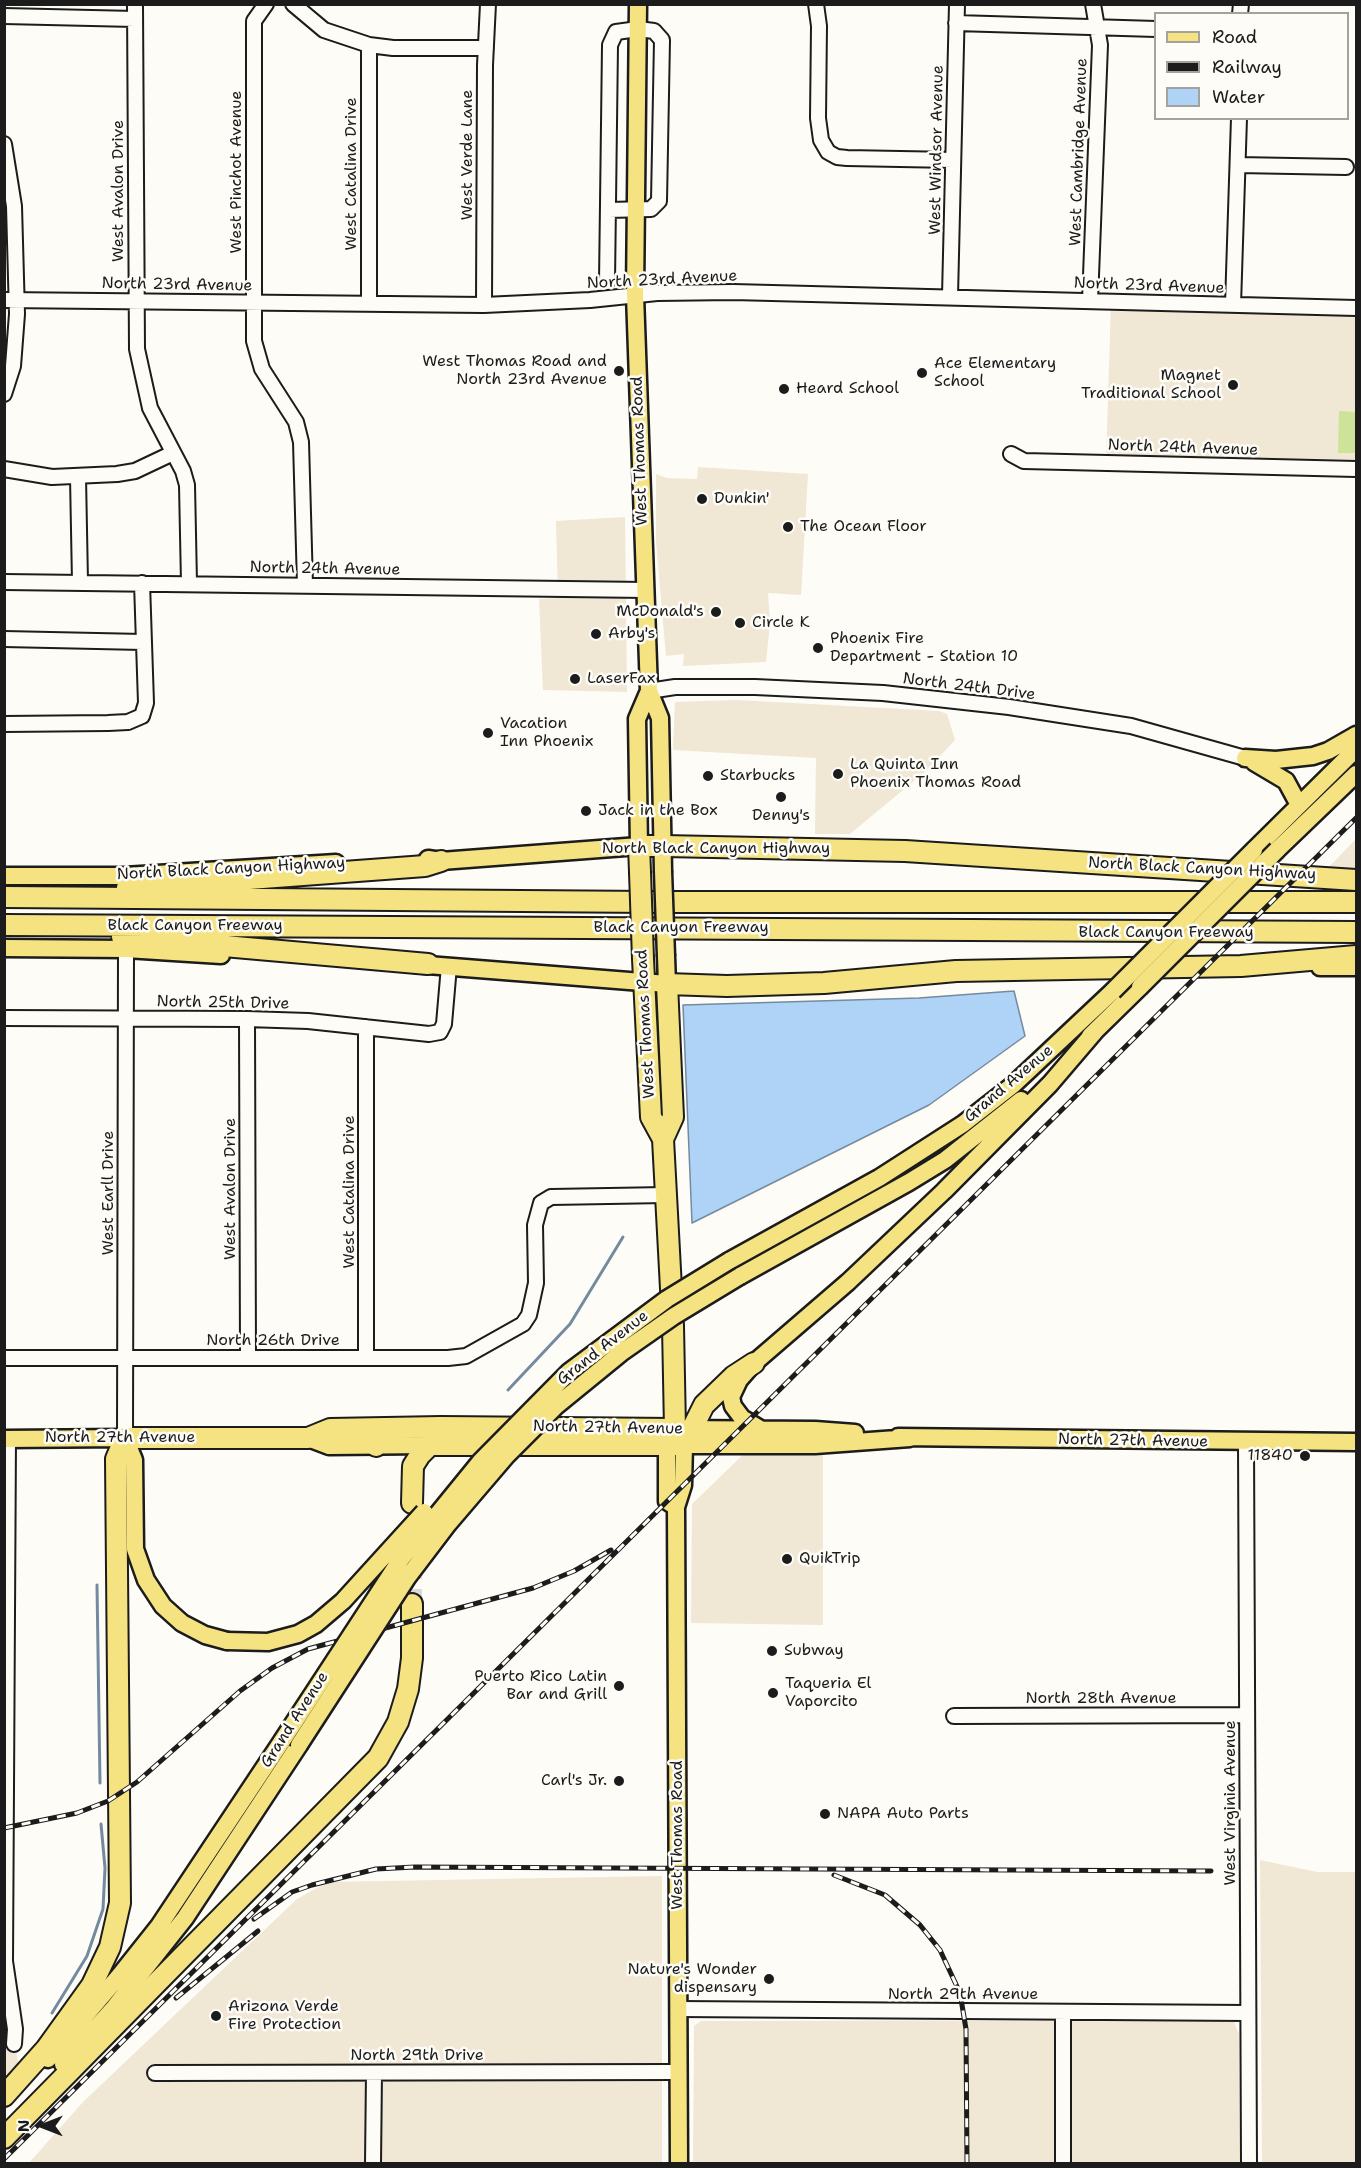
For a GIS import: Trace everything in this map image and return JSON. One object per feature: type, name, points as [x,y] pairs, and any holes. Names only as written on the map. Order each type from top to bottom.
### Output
[{"type":"highway","name":"North Black Canyon Highway","points":[[639,846],[905,851],[1286,876]]},
{"type":"highway","name":"West Thomas Road","points":[[639,846],[643,983],[651,1117],[663,1139],[679,1437]]},
{"type":"highway","points":[[60,898],[163,884],[425,866],[441,861]]},
{"type":"highway","points":[[1286,876],[1356,880]]},
{"type":"highway","name":"Black Canyon Freeway","points":[[4,897],[651,902],[1356,902]]},
{"type":"highway","points":[[4,908],[1356,914]]},
{"type":"highway","name":"Black Canyon Freeway","points":[[4,925],[1356,933]]},
{"type":"highway","points":[[34,925],[80,936],[202,943],[428,964]]},
{"type":"highway","points":[[667,984],[727,986],[824,983],[956,971],[1241,966],[1356,956]]},
{"type":"highway","name":"West Thomas Road","points":[[663,1139],[673,1117],[667,984]]},
{"type":"highway","points":[[679,1437],[704,1405],[734,1376],[754,1363]]},
{"type":"highway","points":[[376,1446],[388,1437],[430,1432],[441,1427]]},
{"type":"highway","name":"North 27th Avenue","points":[[125,1438],[308,1438],[330,1429],[441,1427],[679,1437]]},
{"type":"highway","name":"North 27th Avenue","points":[[430,1445],[679,1437]]},
{"type":"highway","points":[[4,2096],[46,2049],[92,1985],[110,1947],[118,1911],[121,1877],[116,1459],[125,1438]]},
{"type":"highway","points":[[412,1503],[413,1466],[430,1445]]},
{"type":"highway","points":[[4,2138],[378,1758],[398,1722],[408,1689],[412,1658],[412,1604]]},
{"type":"main road","name":"West Thomas Road","points":[[638,4],[635,295],[649,691],[660,717],[667,984]]},
{"type":"main road","name":"West Thomas Road","points":[[639,846],[637,719],[649,691]]},
{"type":"main road","points":[[1245,758],[1276,760],[1307,757],[1328,751],[1356,735]]},
{"type":"main road","name":"Grand Avenue","points":[[4,2104],[66,2039],[138,1954],[197,1871],[383,1585],[427,1524],[480,1462],[558,1382],[659,1305],[729,1261],[879,1178],[963,1124],[1013,1085],[1113,991],[1356,749]]},
{"type":"main road","points":[[1245,758],[1286,781],[1299,805]]},
{"type":"main road","name":"Grand Avenue","points":[[4,2126],[96,2030],[155,1957],[204,1890],[407,1578],[448,1524],[507,1455],[556,1406],[621,1353],[674,1316],[945,1160],[1010,1109],[1097,1029],[1356,774]]},
{"type":"main road","name":"North Black Canyon Highway","points":[[4,876],[169,874],[417,858],[441,861],[639,846]]},
{"type":"main road","name":"North Black Canyon Highway","points":[[1286,876],[1356,875]]},
{"type":"main road","points":[[4,948],[126,949],[351,964],[428,964],[667,984]]},
{"type":"main road","points":[[1241,966],[1356,967]]},
{"type":"main road","points":[[763,1430],[738,1414],[731,1402],[735,1386],[754,1363],[856,1275],[918,1216],[1050,1084],[1097,1029]]},
{"type":"main road","points":[[125,1438],[134,1460],[135,1549],[146,1580],[163,1606],[182,1623],[205,1635],[227,1641],[257,1644],[279,1640],[307,1630],[325,1618],[511,1418],[558,1382]]},
{"type":"main road","name":"North 27th Avenue","points":[[679,1437],[763,1430],[815,1430],[910,1438],[1356,1442]]},
{"type":"main road","name":"West Thomas Road","points":[[679,1437],[667,1501],[676,1507],[679,2163]]},
{"type":"main road","name":"North 27th Avenue","points":[[679,1437],[815,1444],[910,1438]]},
{"type":"main road","name":"North 27th Avenue","points":[[6,1439],[125,1438]]},
{"type":"main road","name":"North 27th Avenue","points":[[308,1438],[329,1446],[430,1445]]},
{"type":"street","name":"West Avalon Drive","points":[[135,4],[137,349],[144,391],[183,471],[187,486],[189,584]]},
{"type":"street","name":"West Pinchot Avenue","points":[[266,4],[254,21],[254,341],[262,369],[296,422],[302,442],[305,585]]},
{"type":"street","points":[[293,4],[324,30],[369,45],[393,48],[486,48]]},
{"type":"street","name":"West Verde Lane","points":[[484,305],[488,4]]},
{"type":"street","points":[[816,4],[819,26],[818,118],[821,140],[828,152],[837,157],[847,158],[953,160]]},
{"type":"street","name":"West Windsor Avenue","points":[[950,296],[957,4]]},
{"type":"street","name":"West Cambridge Avenue","points":[[1090,301],[1100,45],[1093,4]]},
{"type":"street","points":[[4,16],[135,19]]},
{"type":"street","points":[[956,23],[1154,29]]},
{"type":"street","points":[[607,282],[610,45],[616,32],[638,29],[654,31],[662,40],[659,201],[651,209],[608,210]]},
{"type":"street","name":"West Catalina Drive","points":[[369,45],[369,304]]},
{"type":"street","points":[[1233,305],[1239,120]]},
{"type":"street","points":[[4,144],[14,206],[11,300],[13,366],[4,394]]},
{"type":"street","points":[[1238,165],[1346,167]]},
{"type":"street","name":"North 23rd Avenue","points":[[11,300],[484,305],[590,300],[635,295],[733,292],[1356,308]]},
{"type":"street","points":[[4,469],[35,476],[78,477],[135,471],[173,453]]},
{"type":"street","name":"North 24th Avenue","points":[[1011,454],[1024,461],[1356,470]]},
{"type":"street","points":[[78,477],[80,582]]},
{"type":"street","name":"North 24th Avenue","points":[[4,582],[646,590]]},
{"type":"street","points":[[4,724],[108,723],[134,721],[142,716],[146,703],[142,583]]},
{"type":"street","points":[[4,639],[143,642]]},
{"type":"street","name":"North 24th Drive","points":[[649,691],[675,687],[758,687],[893,694],[1131,726],[1245,758]]},
{"type":"street","name":"West Earll Drive","points":[[125,1438],[126,949]]},
{"type":"street","name":"North 25th Drive","points":[[4,1018],[247,1019],[366,1027],[429,1034],[440,1032],[444,1024],[449,966]]},
{"type":"street","name":"West Avalon Drive","points":[[247,1019],[248,1358]]},
{"type":"street","name":"West Catalina Drive","points":[[366,1027],[366,1358]]},
{"type":"street","name":"North 26th Drive","points":[[4,1358],[448,1359],[466,1356],[523,1324],[530,1316],[536,1283],[535,1225],[541,1203],[550,1197],[666,1195]]},
{"type":"street","points":[[6,1439],[5,1961],[15,2029],[14,2044]]},
{"type":"street","name":"West Virginia Avenue","points":[[1246,1442],[1249,2163]]},
{"type":"street","name":"North 28th Avenue","points":[[954,1716],[1247,1715]]},
{"type":"street","name":"North 29th Avenue","points":[[678,2009],[1247,2013]]},
{"type":"street","points":[[1063,2163],[1064,2012]]},
{"type":"street","name":"North 29th Drive","points":[[155,2073],[678,2072]]},
{"type":"street","points":[[373,2163],[374,2073]]},
{"type":"shaded area","name":"Magnet Traditional School","points":[[1111,302],[1356,308],[1356,469],[1106,463]]},
{"type":"shaded area","points":[[698,467],[808,474],[801,595],[768,593],[770,623],[766,662],[683,666],[684,654],[666,656],[656,542],[656,474],[667,478],[697,479]]},
{"type":"shaded area","points":[[625,517],[627,692],[543,690],[539,599],[558,598],[556,521]]},
{"type":"shaded area","points":[[737,700],[939,711],[947,714],[955,740],[926,771],[850,834],[815,834],[816,758],[673,750],[675,702]]},
{"type":"shaded area","points":[[1356,839],[1356,869],[1326,870]]},
{"type":"shaded area","points":[[750,1448],[823,1449],[823,1625],[691,1623],[692,1504]]},
{"type":"shaded area","points":[[1260,1860],[1317,1872],[1356,1872],[1356,2163],[1262,2163]]},
{"type":"shaded area","points":[[662,1876],[662,2163],[28,2164],[83,2102],[297,1899],[327,1882]]},
{"type":"shaded area","points":[[4,1996],[19,2066],[5,2080],[4,2080]]},
{"type":"shaded area","points":[[1213,2020],[1234,2022],[1239,2034],[1240,2163],[693,2164],[694,2026],[701,2021]]},
{"type":"green space","points":[[1339,411],[1356,412],[1356,453],[1338,453]]},
{"type":"water","points":[[1014,991],[1025,1036],[929,1105],[692,1223],[683,1005],[919,998]]},
{"type":"waterway","points":[[508,1390],[570,1324],[623,1237]]},
{"type":"waterway","points":[[97,1585],[100,1783]]},
{"type":"waterway","points":[[52,2013],[87,1956],[103,1909],[105,1868],[101,1824]]},
{"type":"tunnel","points":[[412,1559],[412,1604]]},
{"type":"railway","points":[[4,2159],[1356,818]]},
{"type":"railway","points":[[4,1828],[77,1813],[108,1801],[137,1782],[240,1691],[272,1668],[308,1649],[533,1588],[574,1571],[611,1550]]},
{"type":"railway","points":[[254,1919],[292,1892],[312,1885],[376,1869],[415,1867],[1211,1871]]},
{"type":"railway","points":[[834,1875],[885,1895],[920,1925],[940,1950],[960,1993],[966,2029],[967,2164]]},
{"type":"railway","points":[[176,1998],[258,1931]]},
{"type":"place","name":"West Thomas Road and North 23rd Avenue","points":[[619,371]]},
{"type":"place","name":"Ace Elementary School","points":[[922,373]]},
{"type":"place","name":"Magnet Traditional School","points":[[1233,385]]},
{"type":"place","name":"Heard School","points":[[784,389]]},
{"type":"place","name":"Dunkin'","points":[[702,499]]},
{"type":"place","name":"The Ocean Floor","points":[[788,527]]},
{"type":"place","name":"McDonald's","points":[[716,612]]},
{"type":"place","name":"Circle K","points":[[740,623]]},
{"type":"place","name":"Arby's","points":[[596,634]]},
{"type":"place","name":"Phoenix Fire Department - Station 10","points":[[818,648]]},
{"type":"place","name":"LaserFax","points":[[575,679]]},
{"type":"place","name":"Vacation Inn Phoenix","points":[[488,733]]},
{"type":"place","name":"La Quinta Inn Phoenix Thomas Road","points":[[838,774]]},
{"type":"place","name":"Starbucks","points":[[708,776]]},
{"type":"place","name":"Denny's","points":[[781,797]]},
{"type":"place","name":"Jack in the Box","points":[[586,811]]},
{"type":"place","name":"11840","points":[[1305,1456]]},
{"type":"place","name":"QuikTrip","points":[[787,1559]]},
{"type":"place","name":"Subway","points":[[772,1651]]},
{"type":"place","name":"Puerto Rico Latin Bar and Grill","points":[[619,1686]]},
{"type":"place","name":"Taqueria El Vaporcito","points":[[773,1693]]},
{"type":"place","name":"Carl's Jr.","points":[[619,1781]]},
{"type":"place","name":"NAPA Auto Parts","points":[[825,1814]]},
{"type":"place","name":"Nature's Wonder dispensary","points":[[769,1979]]},
{"type":"place","name":"Arizona Verde Fire Protection","points":[[216,2016]]}]
